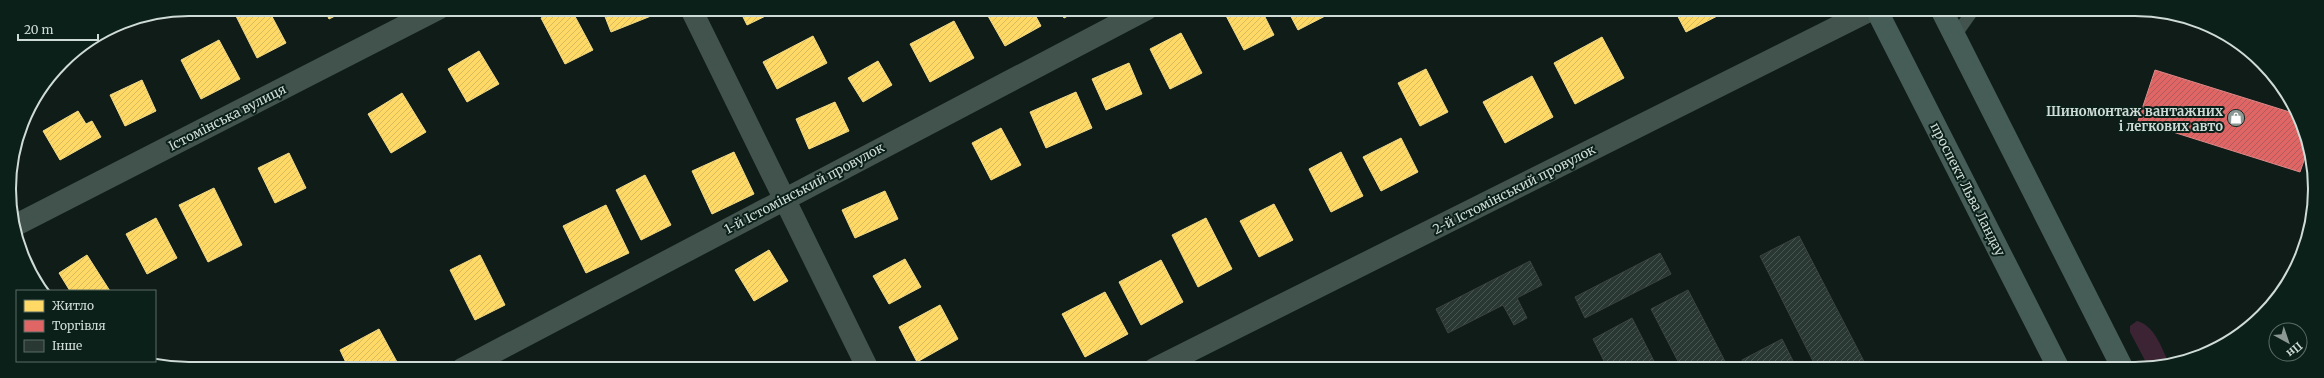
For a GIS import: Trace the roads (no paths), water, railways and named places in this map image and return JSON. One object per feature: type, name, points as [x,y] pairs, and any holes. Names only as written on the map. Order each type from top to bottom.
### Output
[{"type":"main road","name":"проспект Льва Ландау","points":[[1879,16],[2055,362]]},
{"type":"main road","points":[[1945,16],[2119,362]]},
{"type":"street","name":"Істомінська вулиця","points":[[19,223],[424,16]]},
{"type":"street","points":[[694,16],[865,362]]},
{"type":"street","name":"1-й Істомінський провулок","points":[[475,362],[1134,16]]},
{"type":"street","name":"2-й Істомінський провулок","points":[[1168,362],[1861,16]]},
{"type":"lane","points":[[1955,36],[1969,16]]},
{"type":"place","name":"Шиномонтаж вантажних і легкових авто","points":[[2236,118]]}]
